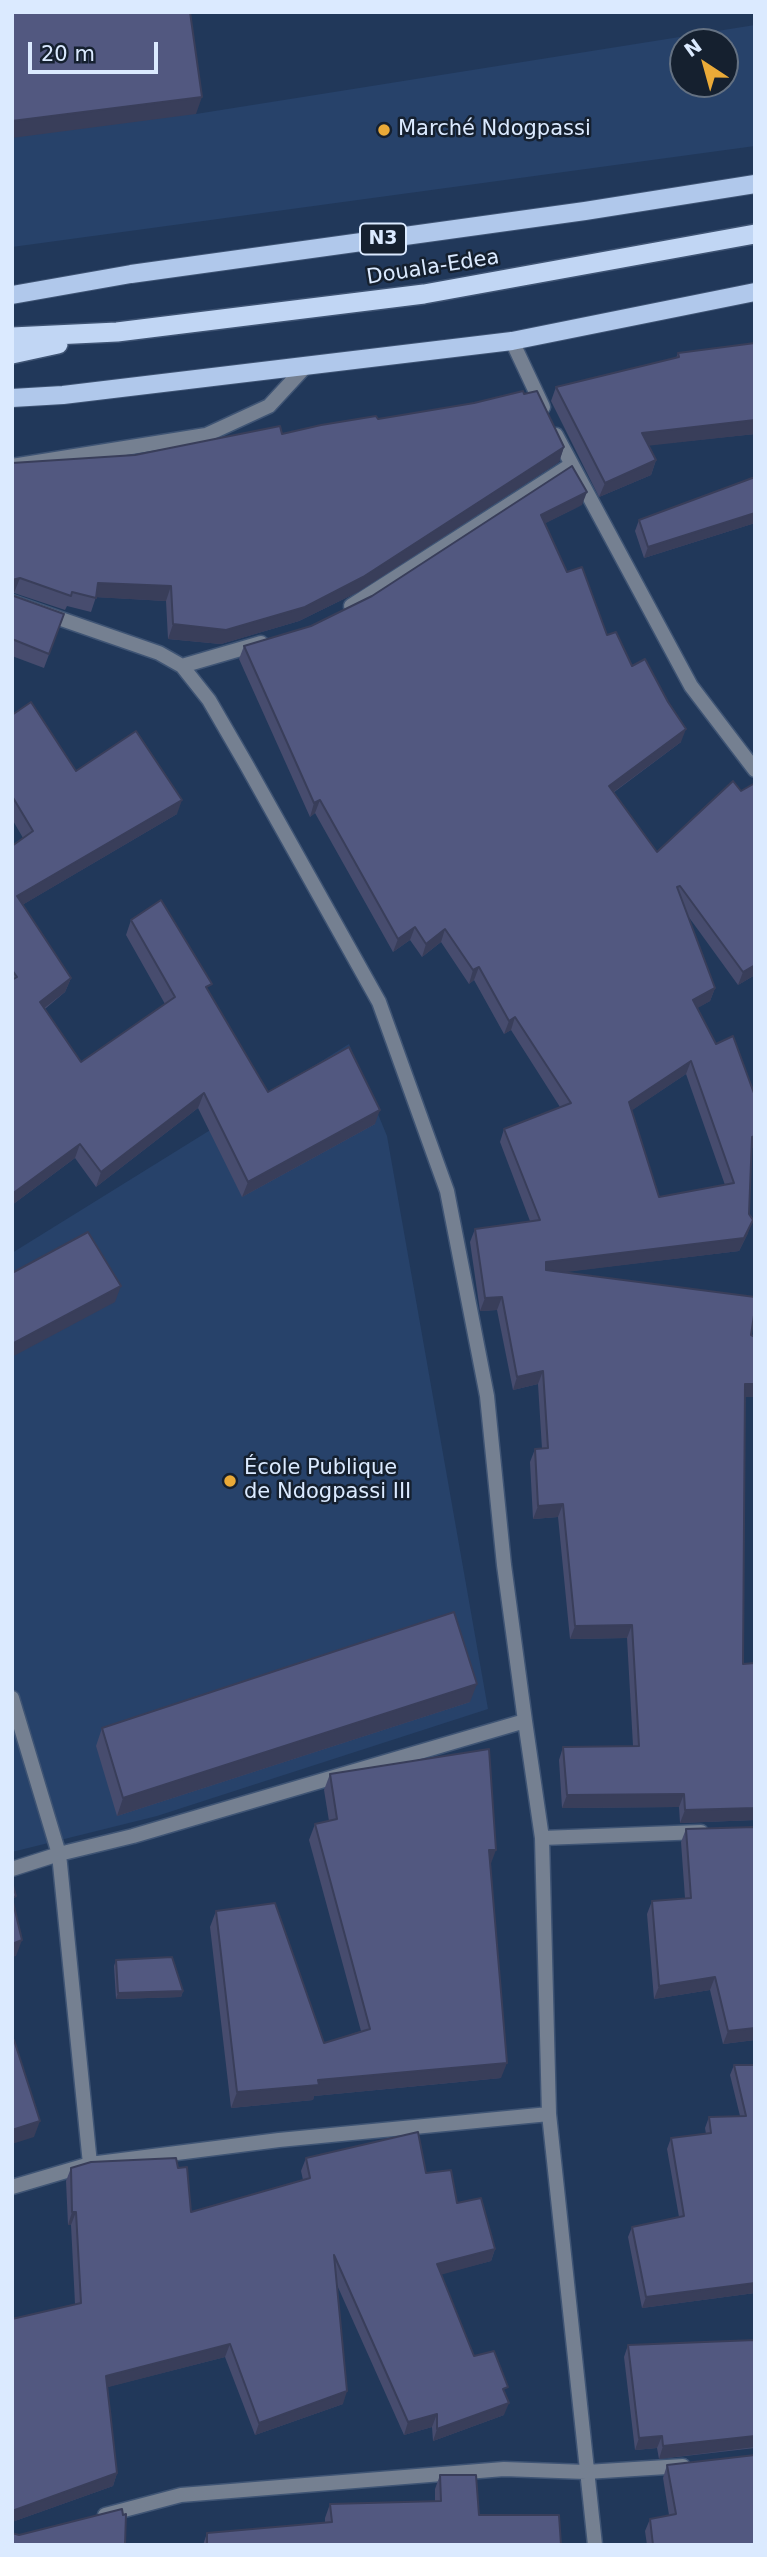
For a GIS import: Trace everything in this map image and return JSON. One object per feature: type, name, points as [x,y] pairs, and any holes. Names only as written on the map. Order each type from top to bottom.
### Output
[{"type":"highway","name":"Douala-Edea","points":[[12,337],[117,332],[424,294],[755,234]]},
{"type":"highway","name":"Douala-Edea","points":[[12,354],[117,332]]},
{"type":"main road","name":"N3","points":[[12,295],[131,274],[585,211],[755,184]]},
{"type":"main road","points":[[12,398],[63,395],[512,341],[755,292]]},
{"type":"street","points":[[512,341],[570,465],[691,686],[755,770]]},
{"type":"street","points":[[12,466],[206,435],[269,406],[306,366]]},
{"type":"street","points":[[339,612],[363,600],[570,465]]},
{"type":"street","points":[[12,601],[159,653],[182,666],[215,710],[379,1002],[447,1191],[487,1396],[504,1565],[542,1838],[549,2114],[595,2545]]},
{"type":"street","points":[[182,666],[271,640]]},
{"type":"street","points":[[12,1698],[59,1854],[90,2164]]},
{"type":"street","points":[[12,1868],[133,1836],[525,1721]]},
{"type":"street","points":[[542,1838],[715,1831]]},
{"type":"street","points":[[12,2187],[90,2164],[279,2140],[549,2114]]},
{"type":"street","points":[[90,2519],[181,2495],[504,2469],[586,2472],[702,2463]]},
{"type":"shaded area","name":"Marché Ndogpassi","points":[[12,12],[196,114],[669,39],[669,98],[739,98],[739,28],[736,28],[755,25],[755,146],[12,247]]},
{"type":"shaded area","name":"École Publique de Ndogpassi III","points":[[349,1044],[387,1136],[488,1709],[157,1816],[12,1852],[12,1253]]},
{"type":"building","points":[[12,12],[190,12],[202,97],[12,121]]},
{"type":"building","points":[[755,343],[755,420],[642,433],[656,460],[605,483],[556,387],[679,357],[678,353]]},
{"type":"building","points":[[523,391],[524,394],[537,391],[564,447],[363,577],[305,607],[226,630],[173,624],[171,586],[98,583],[96,598],[72,592],[71,596],[20,578],[12,580],[12,463],[135,455],[280,426],[282,434],[376,416],[378,419],[474,403]]},
{"type":"building","points":[[572,466],[587,492],[541,515],[567,572],[582,567],[607,635],[616,632],[632,666],[645,659],[686,729],[609,786],[657,852],[733,781],[741,791],[755,783],[755,965],[743,972],[680,886],[677,887],[715,988],[693,1000],[716,1044],[733,1036],[755,1096],[749,1214],[753,1220],[744,1238],[546,1262],[546,1270],[755,1297],[751,1335],[755,1337],[755,1384],[745,1384],[743,1664],[755,1663],[755,1808],[685,1810],[684,1794],[567,1795],[563,1747],[639,1746],[632,1625],[575,1626],[563,1504],[538,1506],[535,1449],[548,1448],[543,1371],[517,1377],[502,1297],[485,1298],[475,1229],[540,1220],[504,1129],[571,1103],[515,1017],[509,1021],[479,967],[473,970],[445,929],[426,944],[415,927],[398,939],[320,800],[314,803],[244,646],[311,626],[372,596]],"holes":[[[691,1061],[734,1183],[659,1197],[629,1102]]]},
{"type":"building","points":[[755,477],[755,513],[648,547],[639,520]]},
{"type":"building","points":[[12,595],[64,614],[49,654],[12,639]]},
{"type":"building","points":[[31,702],[76,771],[136,731],[182,800],[17,896],[71,978],[40,1002],[81,1062],[175,997],[131,920],[161,900],[212,984],[206,987],[268,1092],[349,1047],[380,1110],[248,1182],[204,1093],[101,1172],[80,1144],[12,1194],[12,980],[17,977],[12,970],[12,846],[33,831],[12,796],[12,715]]},
{"type":"building","points":[[88,1232],[121,1286],[12,1344],[12,1273]]},
{"type":"building","points":[[454,1612],[477,1684],[123,1798],[102,1728]]},
{"type":"building","points":[[489,1749],[496,1850],[489,1850],[507,2063],[318,2080],[319,2085],[237,2092],[216,1911],[275,1903],[324,2043],[370,2029],[315,1824],[337,1819],[330,1774]]},
{"type":"building","points":[[755,1827],[755,2028],[728,2031],[715,1977],[659,1986],[652,1901],[691,1898],[686,1829]]},
{"type":"building","points":[[12,1882],[16,1896],[12,1898]]},
{"type":"building","points":[[12,1898],[22,1940],[12,1944]]},
{"type":"building","points":[[172,1957],[183,1991],[118,1993],[116,1960]]},
{"type":"building","points":[[12,2040],[40,2121],[12,2130]]},
{"type":"building","points":[[734,2065],[755,2065],[755,2283],[646,2297],[632,2227],[684,2216],[671,2138],[711,2133],[709,2117],[746,2116]]},
{"type":"building","points":[[418,2132],[426,2173],[451,2170],[457,2203],[481,2198],[495,2249],[437,2264],[474,2356],[494,2351],[508,2387],[503,2389],[509,2403],[437,2429],[437,2414],[408,2422],[334,2255],[347,2391],[259,2423],[230,2344],[106,2376],[117,2473],[12,2511],[12,2319],[81,2303],[76,2212],[72,2212],[71,2168],[91,2162],[176,2158],[178,2168],[187,2167],[191,2212],[310,2178],[306,2158]]},
{"type":"building","points":[[755,2340],[755,2436],[663,2446],[662,2436],[639,2438],[628,2345]]},
{"type":"building","points":[[755,2455],[755,2545],[653,2545],[650,2519],[676,2514],[667,2465]]},
{"type":"building","points":[[440,2475],[476,2475],[479,2515],[559,2515],[561,2545],[207,2545],[207,2533],[332,2522],[330,2504],[441,2501]]},
{"type":"building","points":[[122,2509],[123,2515],[126,2514],[125,2545],[12,2545],[12,2533],[19,2535]]},
{"type":"place","name":"Marché Ndogpassi","points":[[384,130]]},
{"type":"place","name":"École Publique de Ndogpassi III","points":[[230,1481]]}]
